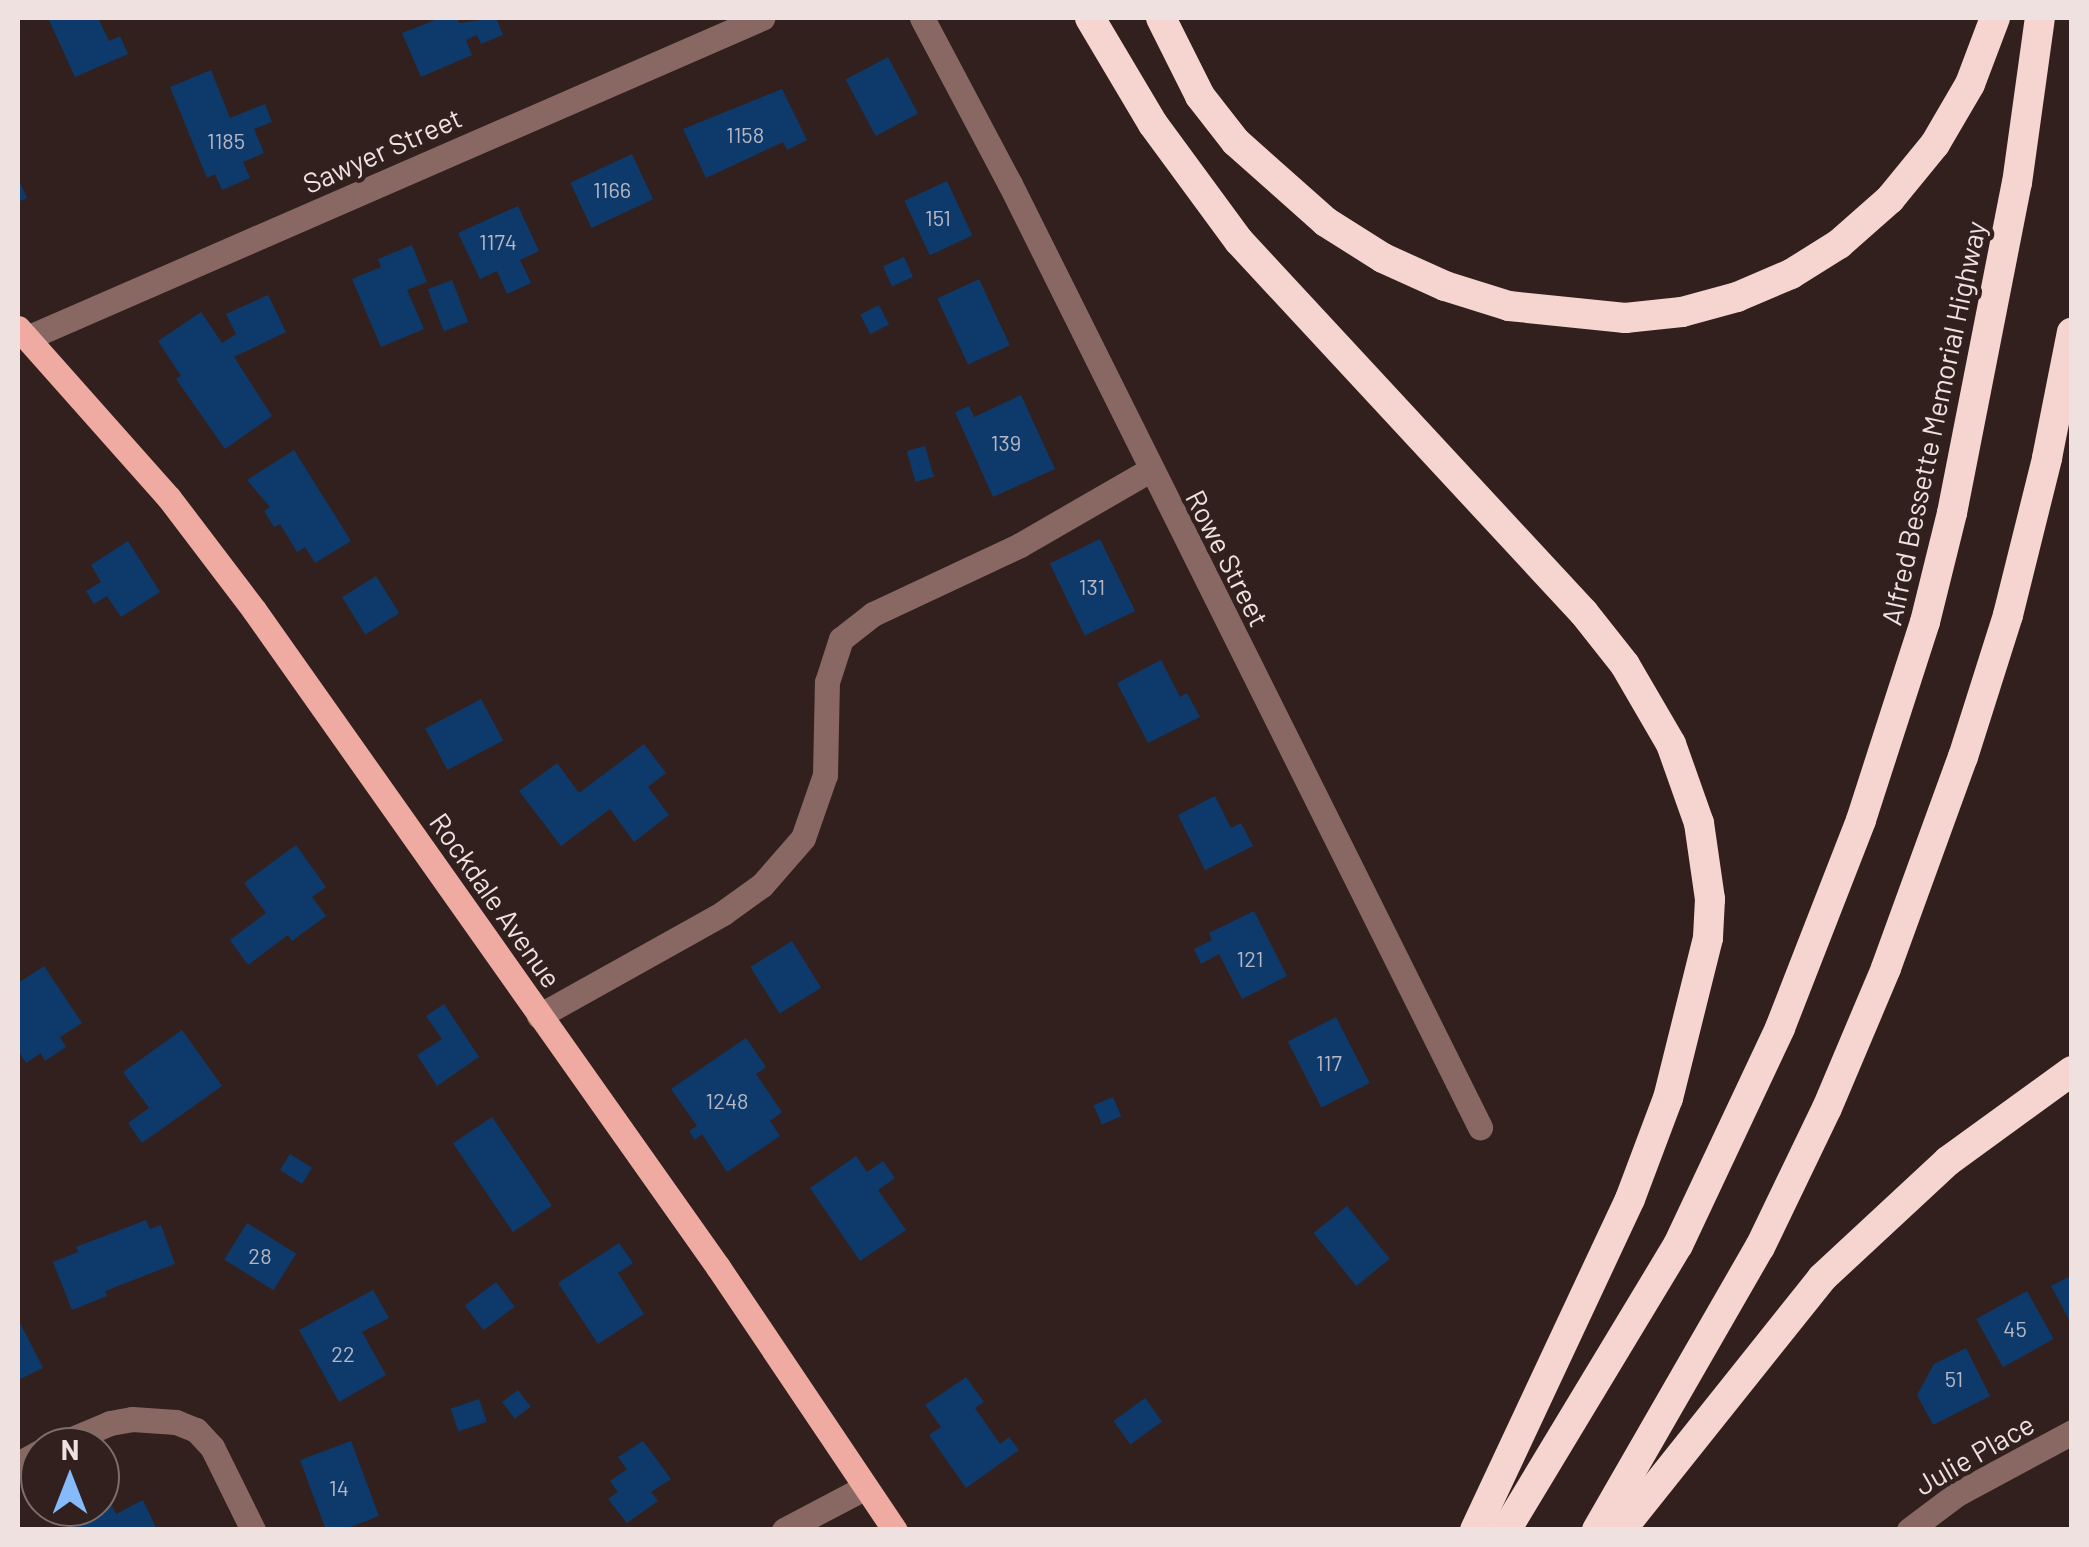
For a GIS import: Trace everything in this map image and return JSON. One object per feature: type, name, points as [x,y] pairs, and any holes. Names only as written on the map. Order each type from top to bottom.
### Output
[{"type":"highway","points":[[1090,18],[1153,124],[1239,241],[1584,613],[1624,665],[1671,744],[1700,823],[1710,899],[1708,938],[1668,1098],[1624,1214],[1475,1530]]},
{"type":"highway","points":[[1161,18],[1200,96],[1236,142],[1326,222],[1383,258],[1444,286],[1508,306],[1566,316],[1624,318],[1682,312],[1737,297],[1791,274],[1839,244],[1890,199],[1935,144],[1970,84],[1995,18]]},
{"type":"highway","name":"Alfred Bessette Memorial Highway","points":[[1506,1530],[1625,1339],[1685,1230],[1780,1028],[1867,803],[1924,622],[1952,513],[1998,292],[2040,18]]},
{"type":"highway","points":[[1597,1530],[1760,1247],[1827,1108],[1886,968],[1964,757],[2008,615],[2047,458],[2072,332]]},
{"type":"highway","points":[[1621,1530],[1822,1278],[1948,1160],[2072,1071]]},
{"type":"main road","name":"Rockdale Avenue","points":[[22,333],[123,443],[212,554],[718,1266],[895,1530]]},
{"type":"street","name":"Sawyer Street","points":[[22,333],[762,18]]},
{"type":"street","name":"Rowe Street","points":[[922,18],[1027,218],[1480,1127]]},
{"type":"street","points":[[539,1016],[722,913],[762,885],[804,838],[825,774],[827,682],[841,639],[873,614],[1020,545],[1150,470]]},
{"type":"street","points":[[100,1427],[132,1419],[165,1420],[196,1430],[212,1447],[253,1530]]},
{"type":"street","name":"Julie Place","points":[[1909,1530],[1956,1494],[2072,1432]]},
{"type":"street","points":[[784,1530],[864,1488]]},
{"type":"building","points":[[48,18],[98,18],[109,41],[120,36],[128,54],[75,77]]},
{"type":"building","points":[[440,18],[457,18],[459,23],[496,18],[503,35],[481,44],[477,35],[466,40],[472,55],[421,77],[402,33]]},
{"type":"building","points":[[888,57],[918,114],[876,136],[846,80]]},
{"type":"building","points":[[211,70],[230,118],[265,104],[272,122],[254,129],[264,153],[243,162],[250,178],[222,190],[215,174],[207,178],[170,87]]},
{"type":"building","points":[[782,89],[807,140],[787,150],[783,142],[706,178],[683,129]]},
{"type":"building","points":[[632,154],[653,199],[592,228],[570,183]]},
{"type":"building","points":[[18,178],[27,198],[18,202]]},
{"type":"building","points":[[947,181],[972,235],[930,255],[904,201]]},
{"type":"building","points":[[518,206],[539,251],[520,260],[531,283],[507,294],[497,271],[480,279],[458,233]]},
{"type":"building","points":[[412,245],[427,282],[407,290],[424,329],[381,347],[352,279],[381,267],[378,259]]},
{"type":"building","points":[[904,257],[913,277],[892,286],[883,266]]},
{"type":"building","points":[[979,279],[1010,345],[968,365],[937,298]]},
{"type":"building","points":[[452,280],[468,322],[444,331],[428,289]]},
{"type":"building","points":[[268,295],[286,332],[234,357],[272,416],[225,449],[176,379],[181,376],[158,341],[201,312],[222,343],[236,334],[226,314]]},
{"type":"building","points":[[879,305],[889,325],[870,334],[860,315]]},
{"type":"building","points":[[1021,395],[1055,469],[993,497],[955,412],[969,406],[974,417]]},
{"type":"building","points":[[925,446],[934,477],[916,482],[907,451]]},
{"type":"building","points":[[294,450],[351,541],[315,563],[305,547],[297,552],[280,524],[274,527],[264,511],[270,507],[247,480]]},
{"type":"building","points":[[1100,539],[1135,611],[1085,635],[1050,564]]},
{"type":"building","points":[[128,541],[160,592],[121,617],[107,596],[94,604],[86,591],[101,582],[91,565]]},
{"type":"building","points":[[376,576],[399,613],[365,635],[342,597]]},
{"type":"building","points":[[1161,660],[1180,697],[1187,693],[1200,717],[1148,743],[1117,683]]},
{"type":"building","points":[[481,699],[503,740],[447,770],[425,729]]},
{"type":"building","points":[[644,744],[666,773],[648,787],[669,815],[634,842],[610,809],[561,846],[519,791],[557,763],[579,793]]},
{"type":"building","points":[[1215,796],[1231,828],[1241,823],[1253,846],[1205,870],[1178,815]]},
{"type":"building","points":[[296,845],[326,887],[312,897],[326,916],[292,941],[288,935],[248,965],[230,940],[266,913],[244,883]]},
{"type":"building","points":[[1254,911],[1287,976],[1242,999],[1219,954],[1201,964],[1194,949],[1212,940],[1209,933]]},
{"type":"building","points":[[792,941],[821,988],[780,1014],[750,967]]},
{"type":"building","points":[[44,966],[82,1023],[60,1037],[66,1047],[45,1061],[41,1053],[26,1063],[18,1050],[18,983]]},
{"type":"building","points":[[444,1004],[479,1057],[437,1086],[417,1055],[442,1039],[426,1016]]},
{"type":"building","points":[[1336,1017],[1370,1083],[1321,1107],[1288,1042]]},
{"type":"building","points":[[182,1030],[222,1086],[142,1143],[128,1123],[149,1108],[123,1072]]},
{"type":"building","points":[[746,1038],[766,1067],[756,1074],[782,1112],[770,1121],[780,1136],[727,1172],[702,1134],[695,1140],[689,1131],[697,1126],[671,1089]]},
{"type":"building","points":[[1113,1097],[1121,1116],[1102,1125],[1094,1105]]},
{"type":"building","points":[[492,1117],[552,1206],[513,1232],[453,1143]]},
{"type":"building","points":[[290,1154],[312,1168],[302,1184],[280,1170]]},
{"type":"building","points":[[856,1156],[867,1172],[883,1161],[895,1178],[878,1190],[906,1230],[860,1261],[810,1188]]},
{"type":"building","points":[[1347,1206],[1390,1259],[1356,1286],[1314,1233]]},
{"type":"building","points":[[146,1220],[150,1229],[161,1225],[175,1264],[105,1291],[107,1296],[72,1310],[53,1262],[78,1252],[76,1247]]},
{"type":"building","points":[[247,1223],[296,1254],[273,1290],[224,1259]]},
{"type":"building","points":[[619,1243],[633,1263],[618,1273],[644,1314],[598,1344],[558,1283]]},
{"type":"building","points":[[2072,1275],[2072,1325],[2051,1286]]},
{"type":"building","points":[[496,1282],[515,1307],[484,1330],[465,1305]]},
{"type":"building","points":[[373,1290],[389,1318],[362,1332],[386,1375],[339,1402],[299,1330]]},
{"type":"building","points":[[2027,1291],[2054,1339],[2003,1367],[1976,1319]]},
{"type":"building","points":[[18,1319],[43,1368],[18,1380]]},
{"type":"building","points":[[1966,1348],[1990,1396],[1933,1425],[1917,1395],[1934,1364]]},
{"type":"building","points":[[966,1377],[984,1402],[975,1408],[1000,1444],[1009,1437],[1019,1450],[966,1488],[929,1435],[941,1427],[925,1405]]},
{"type":"building","points":[[518,1390],[531,1407],[515,1419],[502,1402]]},
{"type":"building","points":[[1145,1398],[1162,1421],[1130,1444],[1113,1421]]},
{"type":"building","points":[[479,1399],[487,1422],[458,1431],[451,1409]]},
{"type":"building","points":[[351,1441],[379,1516],[343,1530],[326,1530],[300,1460]]},
{"type":"building","points":[[643,1441],[671,1479],[651,1492],[658,1501],[627,1523],[608,1499],[618,1492],[610,1481],[627,1469],[618,1457]]},
{"type":"building","points":[[143,1500],[157,1530],[72,1527],[120,1527],[120,1512]]}]
